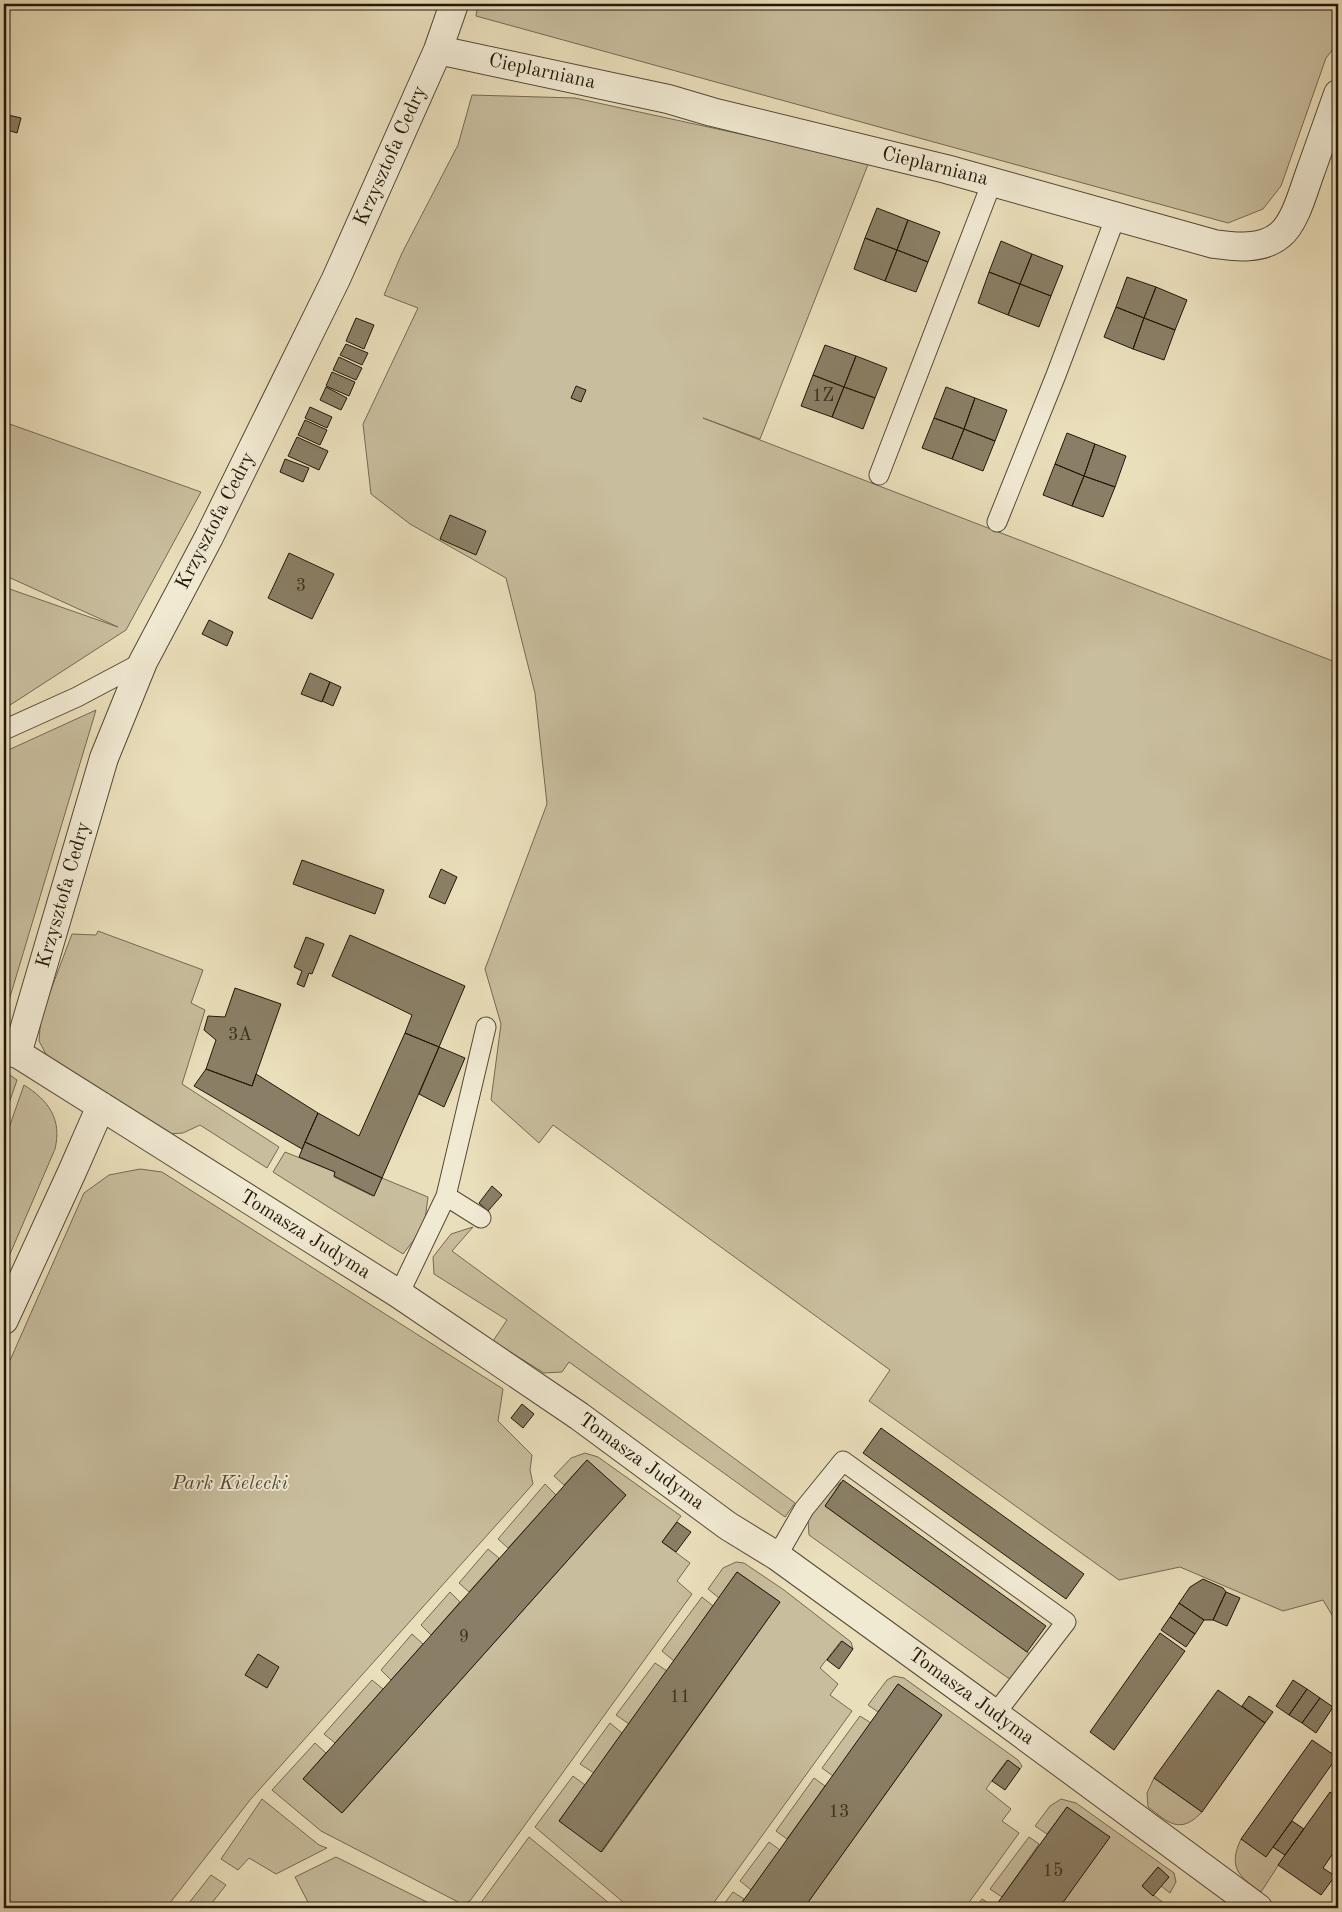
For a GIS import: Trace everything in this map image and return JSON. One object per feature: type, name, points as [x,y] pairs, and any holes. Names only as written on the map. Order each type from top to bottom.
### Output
[{"type":"street","name":"Krzysztofa Cedry","points":[[10,1049],[104,758],[143,662],[213,528],[336,278],[438,50],[454,4]]},
{"type":"street","name":"Cieplarniana","points":[[438,50],[668,99],[712,112],[992,182],[1214,244],[1234,246],[1254,246],[1274,239],[1285,231],[1292,220],[1338,94]]},
{"type":"street","name":"Tomasza Judyma","points":[[10,1049],[399,1294],[579,1416],[728,1526],[777,1556],[1258,1908]]},
{"type":"street","points":[[4,1320],[101,1106]]},
{"type":"lane","points":[[879,475],[992,182]]},
{"type":"lane","points":[[997,522],[1056,375],[1116,216]]},
{"type":"lane","points":[[4,730],[77,697],[143,662]]},
{"type":"lane","points":[[399,1294],[446,1196],[486,1027]]},
{"type":"lane","points":[[446,1196],[481,1218]]},
{"type":"lane","points":[[777,1556],[804,1509],[843,1461],[1066,1622],[995,1714]]},
{"type":"green space","points":[[478,4],[1338,4],[1338,43],[1326,58],[1281,186],[1263,209],[1228,223],[476,16]]},
{"type":"green space","points":[[472,95],[575,98],[869,162],[760,439],[703,418],[1338,663],[1338,1625],[1323,1600],[1283,1611],[1180,1567],[1119,1580],[869,1401],[890,1370],[553,1125],[539,1143],[491,1100],[501,1024],[485,969],[547,804],[535,693],[506,578],[410,524],[371,494],[363,424],[418,308],[384,295],[402,253],[458,145]]},
{"type":"green space","points":[[4,422],[201,492],[126,630],[4,709],[4,587],[118,627],[4,575]]},
{"type":"green space","points":[[96,710],[7,1007],[4,1011],[4,752]]},
{"type":"green space","points":[[98,931],[203,970],[191,1003],[205,1010],[182,1084],[279,1147],[267,1168],[200,1125],[183,1133],[168,1134],[48,1058],[39,1041],[41,1016],[72,934],[96,935]]},
{"type":"green space","points":[[4,1071],[17,1080],[4,1118]]},
{"type":"green space","points":[[24,1085],[47,1104],[52,1112],[57,1129],[57,1138],[55,1149],[4,1268],[4,1142]]},
{"type":"green space","points":[[285,1152],[335,1172],[334,1177],[373,1196],[382,1178],[428,1197],[424,1227],[403,1254],[273,1172]]},
{"type":"green space","name":"Park Kielecki","points":[[140,1169],[162,1172],[503,1389],[498,1421],[532,1455],[530,1470],[533,1484],[250,1800],[166,1908],[4,1908],[4,1374],[84,1193],[109,1175]]},
{"type":"green space","points":[[473,1227],[452,1251],[795,1503],[785,1517],[569,1362],[562,1372],[544,1373],[493,1341],[507,1320],[434,1274],[433,1257],[451,1234]]},
{"type":"green space","points":[[585,1453],[598,1457],[681,1516],[662,1542],[690,1563],[677,1581],[692,1594],[470,1901],[462,1904],[321,1831],[272,1790],[315,1743],[326,1753],[303,1779],[342,1813],[626,1495],[587,1460],[564,1485],[554,1476],[571,1458]]},
{"type":"green space","points":[[841,1482],[825,1506],[1034,1657],[1016,1679],[1008,1678],[809,1535],[808,1519],[824,1496]]},
{"type":"green space","points":[[545,1484],[556,1495],[508,1548],[498,1539]]},
{"type":"green space","points":[[488,1549],[499,1558],[469,1592],[459,1583]]},
{"type":"green space","points":[[736,1562],[744,1563],[784,1590],[851,1642],[853,1649],[841,1641],[820,1668],[838,1684],[830,1695],[852,1711],[710,1908],[630,1908],[535,1827],[573,1776],[585,1785],[559,1821],[602,1852],[780,1602],[737,1572],[719,1598],[708,1589],[723,1568]]},
{"type":"green space","points":[[450,1592],[460,1602],[431,1635],[421,1625]]},
{"type":"green space","points":[[702,1597],[713,1606],[674,1661],[662,1651]]},
{"type":"green space","points":[[412,1634],[423,1644],[391,1680],[381,1670]]},
{"type":"green space","points":[[655,1663],[667,1671],[629,1724],[616,1715]]},
{"type":"green space","points":[[894,1676],[904,1678],[1018,1760],[1022,1766],[1020,1769],[1007,1760],[986,1789],[1011,1809],[1002,1821],[1019,1833],[965,1908],[804,1908],[942,1715],[898,1684],[878,1712],[868,1705],[887,1680]]},
{"type":"green space","points":[[372,1680],[383,1689],[335,1743],[324,1734]]},
{"type":"green space","points":[[860,1716],[871,1723],[833,1776],[822,1768]]},
{"type":"green space","points":[[610,1723],[622,1733],[594,1773],[580,1764]]},
{"type":"green space","points":[[814,1778],[825,1786],[787,1839],[776,1831]]},
{"type":"green space","points":[[1154,1778],[1202,1812],[1194,1819],[1181,1825],[1162,1818],[1148,1807],[1147,1793]]},
{"type":"green space","points":[[262,1799],[319,1845],[327,1848],[276,1874],[249,1858],[238,1870],[221,1859]]},
{"type":"green space","points":[[1061,1799],[1076,1803],[1174,1873],[1176,1882],[1170,1893],[1161,1886],[1169,1877],[1158,1867],[1142,1886],[1170,1908],[1059,1908],[1109,1837],[1067,1807],[1047,1834],[1035,1826],[1050,1806]]},
{"type":"green space","points":[[529,1837],[615,1908],[477,1908]]},
{"type":"green space","points":[[1029,1837],[1039,1844],[1002,1897],[990,1889]]},
{"type":"green space","points":[[1241,1839],[1273,1847],[1285,1855],[1261,1892],[1246,1881],[1238,1870],[1235,1857]]},
{"type":"green space","points":[[769,1842],[780,1850],[751,1890],[740,1881]]},
{"type":"green space","points":[[336,1857],[439,1908],[311,1908],[295,1877]]},
{"type":"green space","points":[[211,1875],[226,1885],[208,1908],[185,1908]]},
{"type":"green space","points":[[733,1892],[744,1899],[738,1908],[721,1908]]},
{"type":"green space","points":[[982,1899],[995,1907],[975,1908]]},
{"type":"building","points":[[4,114],[21,118],[17,133],[4,129]]},
{"type":"building","points":[[877,208],[908,220],[897,250],[865,238]]},
{"type":"building","points":[[908,220],[940,232],[928,262],[897,250]]},
{"type":"building","points":[[865,238],[897,250],[885,281],[854,269]]},
{"type":"building","points":[[1001,241],[1032,254],[1020,284],[989,272]]},
{"type":"building","points":[[897,250],[928,262],[916,292],[885,281]]},
{"type":"building","points":[[1032,254],[1063,266],[1051,296],[1020,284]]},
{"type":"building","points":[[989,272],[1020,284],[1008,315],[978,303]]},
{"type":"building","points":[[1127,277],[1156,287],[1144,318],[1116,307]]},
{"type":"building","points":[[1020,284],[1051,296],[1039,327],[1008,315]]},
{"type":"building","points":[[1156,287],[1187,300],[1175,330],[1144,318]]},
{"type":"building","points":[[1116,307],[1144,318],[1133,349],[1104,337]]},
{"type":"building","points":[[356,318],[374,325],[364,349],[346,341]]},
{"type":"building","points":[[1144,318],[1175,330],[1164,360],[1133,349]]},
{"type":"building","points":[[346,344],[368,353],[362,365],[340,355]]},
{"type":"building","points":[[825,345],[856,356],[844,387],[813,375]]},
{"type":"building","points":[[856,356],[887,368],[875,398],[844,387]]},
{"type":"building","points":[[339,357],[362,368],[356,380],[333,370]]},
{"type":"building","points":[[332,372],[355,382],[349,396],[326,386]]},
{"type":"building","points":[[813,375],[844,387],[832,417],[801,406]]},
{"type":"building","points":[[576,386],[586,390],[581,402],[571,398]]},
{"type":"building","points":[[326,387],[347,398],[341,410],[320,400]]},
{"type":"building","points":[[844,387],[875,398],[863,429],[832,417]]},
{"type":"building","points":[[946,387],[975,398],[964,429],[934,418]]},
{"type":"building","points":[[975,398],[1007,410],[995,441],[964,429]]},
{"type":"building","points":[[310,407],[332,417],[327,428],[305,418]]},
{"type":"building","points":[[934,418],[964,429],[952,459],[922,448]]},
{"type":"building","points":[[305,420],[327,430],[320,445],[298,435]]},
{"type":"building","points":[[964,429],[995,441],[983,471],[952,459]]},
{"type":"building","points":[[1067,433],[1095,444],[1084,476],[1055,464]]},
{"type":"building","points":[[297,437],[328,451],[319,470],[288,456]]},
{"type":"building","points":[[1095,444],[1126,456],[1115,487],[1084,476]]},
{"type":"building","points":[[285,459],[309,468],[303,482],[280,472]]},
{"type":"building","points":[[1055,464],[1084,476],[1072,506],[1043,495]]},
{"type":"building","points":[[1084,476],[1115,487],[1103,517],[1072,506]]},
{"type":"building","points":[[450,515],[486,531],[476,555],[440,539]]},
{"type":"building","points":[[289,553],[334,574],[312,619],[268,598]]},
{"type":"building","points":[[209,620],[233,632],[227,646],[202,634]]},
{"type":"building","points":[[310,673],[330,682],[322,702],[301,694]]},
{"type":"building","points":[[330,682],[341,687],[333,706],[322,701]]},
{"type":"building","points":[[302,860],[384,890],[375,914],[293,884]]},
{"type":"building","points":[[441,869],[457,877],[445,904],[429,897]]},
{"type":"building","points":[[350,935],[465,986],[439,1047],[405,1033],[412,1015],[332,976]]},
{"type":"building","points":[[306,937],[324,944],[312,974],[309,973],[304,987],[297,984],[302,971],[294,967]]},
{"type":"building","points":[[235,988],[281,1004],[252,1086],[206,1069],[216,1040],[204,1030],[208,1016],[225,1017]]},
{"type":"building","points":[[405,1033],[439,1047],[382,1178],[305,1142],[318,1113],[359,1136]]},
{"type":"building","points":[[439,1047],[465,1058],[444,1107],[419,1094]]},
{"type":"building","points":[[206,1069],[252,1086],[256,1074],[318,1113],[302,1149],[194,1086]]},
{"type":"building","points":[[305,1142],[382,1178],[374,1196],[334,1176],[335,1172],[299,1157]]},
{"type":"building","points":[[492,1186],[502,1195],[488,1211],[479,1203]]},
{"type":"building","points":[[522,1404],[534,1414],[523,1428],[511,1418]]},
{"type":"building","points":[[881,1428],[1084,1574],[1066,1599],[863,1453]]},
{"type":"building","points":[[587,1460],[626,1495],[342,1813],[303,1779]]},
{"type":"building","points":[[843,1480],[1046,1626],[1027,1652],[825,1506]]},
{"type":"building","points":[[677,1522],[691,1532],[676,1552],[662,1542]]},
{"type":"building","points":[[737,1572],[780,1602],[601,1852],[559,1821]]},
{"type":"building","points":[[1203,1579],[1223,1588],[1226,1592],[1213,1620],[1204,1620],[1179,1603],[1190,1587]]},
{"type":"building","points":[[1226,1592],[1240,1598],[1227,1626],[1213,1620]]},
{"type":"building","points":[[1179,1603],[1204,1620],[1195,1634],[1170,1617]]},
{"type":"building","points":[[1170,1617],[1195,1634],[1186,1647],[1161,1630]]},
{"type":"building","points":[[1160,1633],[1185,1651],[1114,1750],[1090,1732]]},
{"type":"building","points":[[842,1641],[853,1649],[839,1669],[827,1660]]},
{"type":"building","points":[[258,1654],[279,1667],[267,1688],[245,1675]]},
{"type":"building","points":[[1293,1680],[1307,1689],[1289,1715],[1276,1706]]},
{"type":"building","points":[[898,1684],[942,1715],[804,1908],[738,1908]]},
{"type":"building","points":[[1307,1689],[1320,1698],[1302,1723],[1289,1715]]},
{"type":"building","points":[[1218,1690],[1265,1723],[1202,1812],[1154,1778]]},
{"type":"building","points":[[1249,1696],[1273,1712],[1265,1723],[1242,1706]]},
{"type":"building","points":[[1320,1698],[1333,1707],[1316,1733],[1302,1723]]},
{"type":"building","points":[[1312,1740],[1337,1757],[1266,1857],[1241,1839]]},
{"type":"building","points":[[1008,1760],[1020,1769],[1005,1790],[992,1781]]},
{"type":"building","points":[[1330,1792],[1338,1797],[1338,1846],[1323,1868],[1335,1876],[1321,1895],[1278,1865]]},
{"type":"building","points":[[1067,1807],[1110,1837],[1059,1908],[994,1908]]},
{"type":"building","points":[[1292,1821],[1304,1829],[1285,1855],[1273,1847]]},
{"type":"building","points":[[1158,1867],[1169,1877],[1153,1896],[1142,1886]]}]
